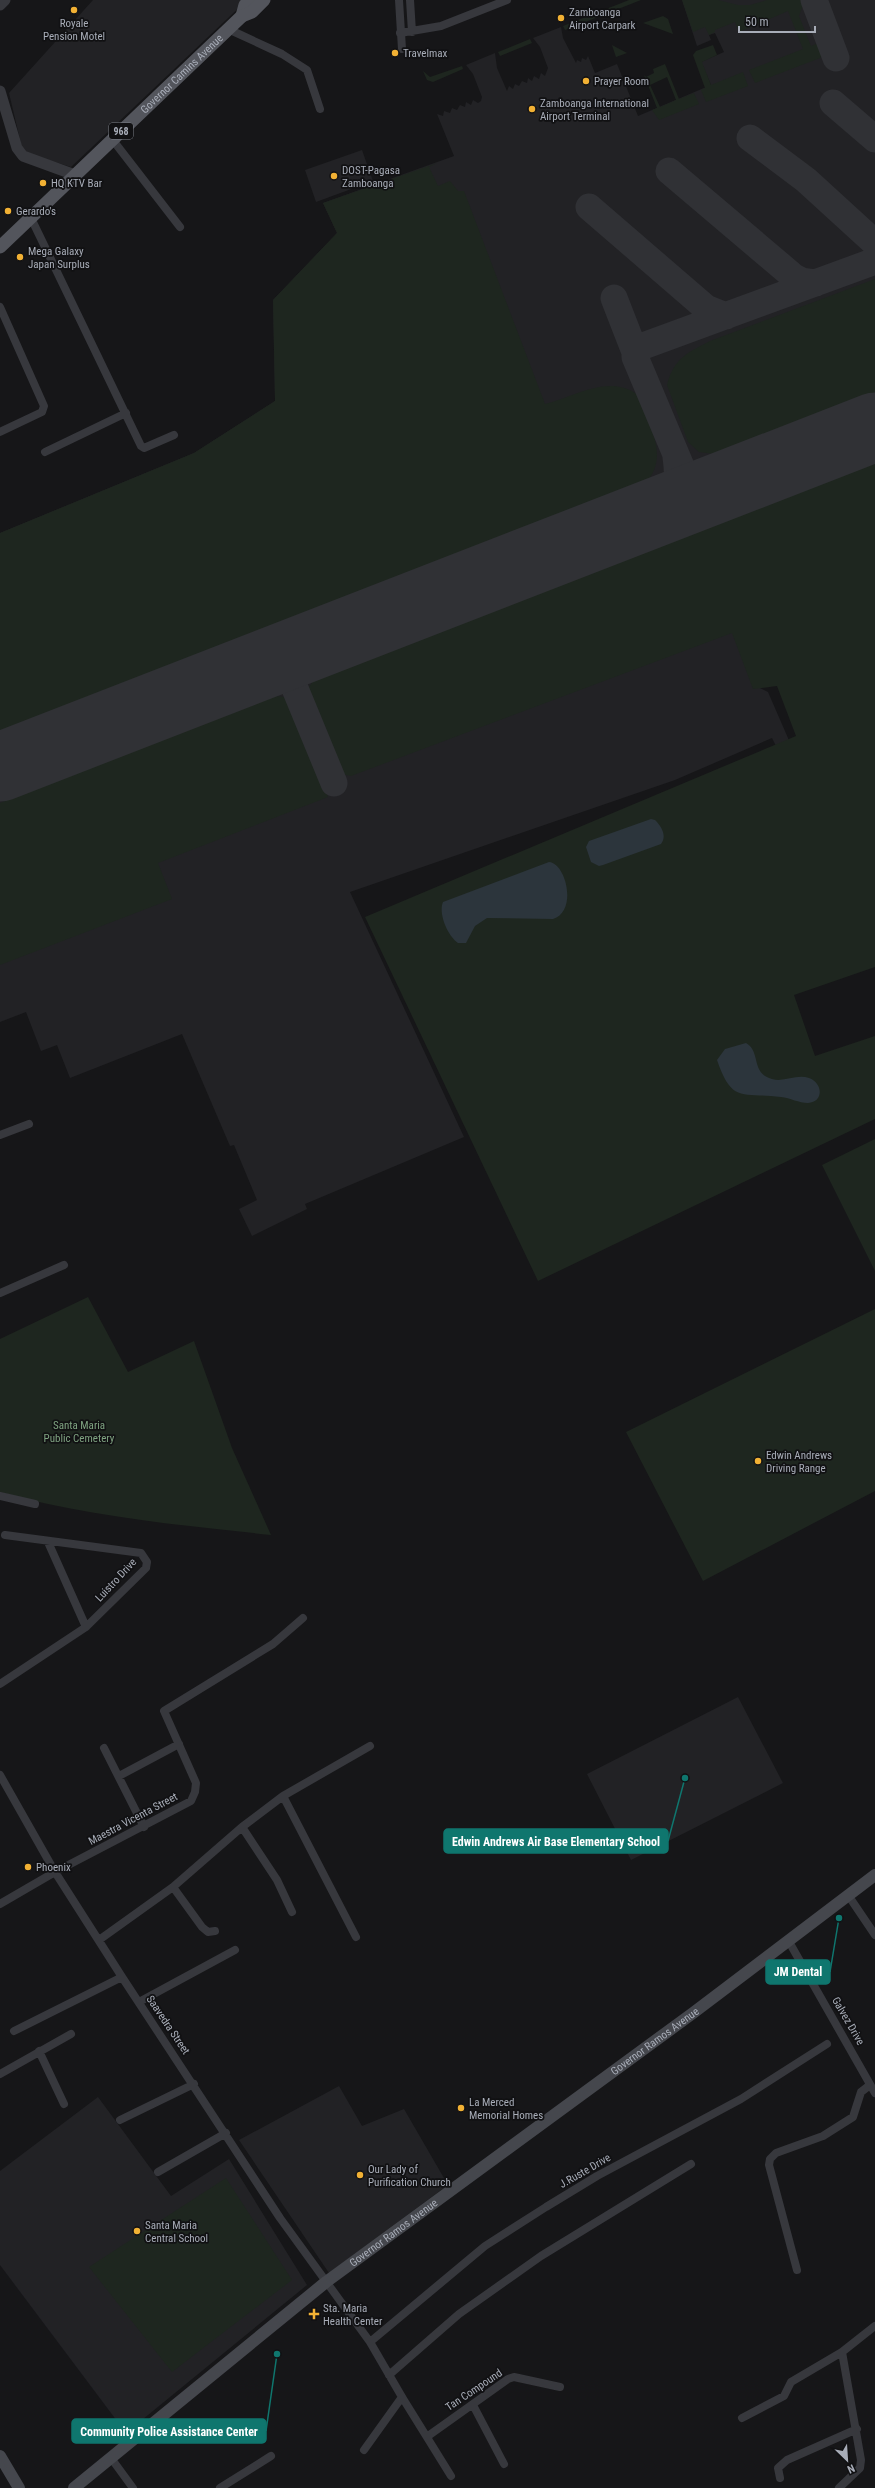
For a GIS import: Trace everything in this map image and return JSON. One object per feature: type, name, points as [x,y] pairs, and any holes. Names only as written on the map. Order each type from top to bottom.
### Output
[{"type":"main road","name":"Governor Camins Avenue","points":[[242,16],[246,5],[250,0]]},
{"type":"main road","name":"Governor Camins Avenue","points":[[0,247],[228,29],[242,16],[252,12],[264,0]]},
{"type":"main road","name":"Governor Ramos Avenue","points":[[74,2488],[326,2282],[693,2012],[875,1875]]},
{"type":"main road","points":[[0,2456],[19,2488]]},
{"type":"street","points":[[0,5],[5,0]]},
{"type":"street","points":[[399,0],[402,49]]},
{"type":"street","points":[[410,0],[412,32]]},
{"type":"street","points":[[400,33],[412,32],[446,24],[508,0]]},
{"type":"street","points":[[228,29],[282,54],[307,70],[320,109]]},
{"type":"street","points":[[0,91],[17,148],[23,156],[75,175]]},
{"type":"street","points":[[112,139],[180,227]]},
{"type":"street","points":[[31,218],[142,448],[174,435]]},
{"type":"street","points":[[0,307],[44,406],[42,412],[0,432]]},
{"type":"street","points":[[45,452],[126,413]]},
{"type":"street","points":[[0,1135],[29,1124]]},
{"type":"street","points":[[0,1293],[64,1265]]},
{"type":"street","points":[[0,1496],[35,1504]]},
{"type":"street","name":"Luistro Drive","points":[[0,1684],[86,1627],[146,1568],[147,1562],[141,1553],[48,1542],[5,1535]]},
{"type":"street","points":[[48,1542],[86,1627]]},
{"type":"street","name":"Maestra Vicenta Street","points":[[0,1904],[55,1872],[190,1802],[195,1792],[196,1783],[179,1744],[164,1715],[166,1708],[273,1644],[303,1618]]},
{"type":"street","points":[[119,1776],[179,1744]]},
{"type":"street","points":[[99,1940],[173,1887],[242,1827],[283,1796],[370,1746]]},
{"type":"street","points":[[104,1748],[144,1827]]},
{"type":"street","name":"Saavedra Street","points":[[0,1775],[55,1872],[122,1978],[194,2084],[280,2218],[370,2342],[402,2397],[452,2476]]},
{"type":"street","points":[[283,1796],[356,1937]]},
{"type":"street","points":[[242,1827],[277,1880],[292,1912]]},
{"type":"street","points":[[173,1887],[202,1927],[208,1932],[215,1931]]},
{"type":"street","points":[[848,1895],[875,1935]]},
{"type":"street","name":"Galvez Drive","points":[[788,1940],[875,2093]]},
{"type":"street","points":[[139,2002],[235,1950]]},
{"type":"street","points":[[14,2031],[122,1978]]},
{"type":"street","points":[[0,2074],[71,2034]]},
{"type":"street","name":"J.Ruste Drive","points":[[370,2342],[485,2246],[596,2176],[741,2099],[827,2044]]},
{"type":"street","points":[[39,2051],[64,2104]]},
{"type":"street","points":[[120,2120],[194,2084]]},
{"type":"street","points":[[797,2270],[769,2165],[770,2158],[776,2153],[823,2136],[853,2117],[862,2092],[870,2085]]},
{"type":"street","points":[[158,2172],[226,2133]]},
{"type":"street","points":[[389,2375],[460,2314],[541,2256],[691,2164]]},
{"type":"street","points":[[742,2418],[784,2396],[791,2382],[842,2352],[875,2326]]},
{"type":"street","points":[[839,2488],[860,2468],[861,2460],[857,2429],[842,2352]]},
{"type":"street","name":"Tan Compound","points":[[428,2436],[514,2377],[560,2387]]},
{"type":"street","points":[[364,2450],[402,2397]]},
{"type":"street","points":[[472,2405],[504,2464]]},
{"type":"street","points":[[780,2478],[778,2468],[787,2460],[857,2429]]},
{"type":"street","points":[[220,2488],[271,2456]]},
{"type":"street","points":[[111,2458],[133,2488]]},
{"type":"shaded area","points":[[93,0],[247,0],[71,167],[23,152],[9,93]]},
{"type":"shaded area","points":[[682,0],[875,0],[875,576],[760,688],[768,692],[798,761],[786,766],[772,738],[675,780],[350,892],[464,1137],[305,1204],[307,1209],[252,1236],[239,1209],[257,1200],[234,1145],[230,1146],[182,1034],[70,1078],[57,1045],[41,1051],[26,1012],[0,1022],[0,533],[194,453],[275,401],[273,300],[337,233],[323,203],[454,156],[437,114],[443,116],[444,111],[450,113],[452,108],[457,110],[460,105],[465,107],[466,102],[471,105],[473,100],[478,103],[481,101],[482,97],[473,74],[466,65],[495,53],[497,68],[507,91],[509,86],[513,89],[515,84],[519,86],[522,81],[527,83],[528,78],[532,81],[534,76],[539,79],[541,73],[545,76],[548,68],[540,47],[533,38],[561,27],[563,38],[576,63],[577,60],[581,62],[582,58],[586,60],[588,56],[595,73],[617,64],[638,116],[711,85],[701,62],[724,52],[715,33],[709,35],[711,40],[697,46]]},
{"type":"shaded area","points":[[362,150],[373,181],[316,202],[305,170]]},
{"type":"shaded area","points":[[651,819],[655,820],[663,832],[664,838],[661,844],[603,865],[599,866],[591,862],[586,847],[589,841]]},
{"type":"shaded area","points":[[549,862],[555,864],[560,870],[567,888],[565,907],[561,914],[553,919],[487,918],[475,926],[466,943],[458,943],[454,940],[443,918],[443,902]]},
{"type":"shaded area","points":[[746,1043],[755,1054],[761,1073],[771,1079],[777,1080],[803,1077],[814,1080],[820,1092],[817,1099],[813,1102],[805,1103],[781,1097],[748,1095],[734,1090],[722,1074],[717,1060],[725,1049]]},
{"type":"shaded area","points":[[738,1697],[783,1783],[631,1860],[587,1774]]},
{"type":"shaded area","points":[[339,2086],[362,2126],[404,2109],[448,2185],[329,2273],[239,2140]]},
{"type":"shaded area","name":"Santa Maria Central School","points":[[98,2097],[171,2196],[229,2159],[307,2285],[126,2433],[0,2265],[0,2171]]},
{"type":"green space","points":[[629,0],[641,0],[565,30],[563,26]]},
{"type":"green space","points":[[682,0],[718,0],[738,5],[750,5],[767,0],[808,0],[810,2],[803,5],[799,16],[811,46],[824,41],[827,49],[820,58],[755,83],[749,70],[803,49],[788,11],[739,32],[735,22],[715,30],[715,32],[709,35],[705,27],[693,32]]},
{"type":"green space","points":[[663,16],[668,19],[673,34],[643,23]]},
{"type":"green space","points":[[530,39],[532,43],[500,56],[498,52]]},
{"type":"green space","points":[[612,45],[627,53],[616,57]]},
{"type":"green space","points":[[713,45],[717,55],[702,62],[711,85],[743,72],[748,86],[706,102],[701,90],[705,88],[693,55],[696,51]]},
{"type":"green space","points":[[665,64],[679,99],[694,93],[699,104],[659,120],[652,110],[657,108],[644,75],[646,77],[654,73],[653,69]],"holes":[[[667,77],[676,100],[660,107],[650,85]]]},
{"type":"green space","points":[[462,66],[463,69],[433,82],[427,80],[423,71],[430,77]]},
{"type":"green space","points":[[437,163],[429,167],[438,186],[450,181],[458,191],[464,191],[545,404],[603,386],[615,386],[627,389],[638,395],[655,438],[657,449],[657,460],[654,470],[648,480],[0,733],[0,533],[194,453],[275,401],[273,300],[337,233],[323,203]]},
{"type":"green space","points":[[875,279],[875,392],[714,454],[699,452],[688,442],[667,385],[673,368],[682,357],[710,341]]},
{"type":"green space","points":[[875,463],[875,967],[794,995],[815,1056],[875,1036],[875,1119],[538,1281],[365,917],[796,736],[777,686],[753,689],[732,633],[351,776],[341,774],[337,769],[308,700],[309,687],[313,681]]},
{"type":"green space","points":[[276,696],[284,697],[292,703],[328,797],[158,863],[172,899],[0,965],[0,803]]},
{"type":"green space","points":[[875,1139],[875,1271],[822,1165]]},
{"type":"green space","name":"Santa Maria Public Cemetery","points":[[88,1297],[128,1372],[194,1341],[232,1448],[271,1535],[169,1524],[101,1514],[33,1501],[0,1492],[0,1339]]},
{"type":"green space","name":"Edwin Andrews Driving Range","points":[[875,1309],[875,1491],[703,1581],[626,1432]]},
{"type":"green space","points":[[226,2178],[292,2280],[172,2372],[89,2267]]},
{"type":"taxiway","points":[[814,0],[836,58]]},
{"type":"taxiway","points":[[833,103],[875,139]]},
{"type":"taxiway","points":[[750,138],[806,180],[875,243]]},
{"type":"taxiway","points":[[669,171],[794,277],[802,281],[816,283]]},
{"type":"taxiway","points":[[589,207],[706,308],[726,316]]},
{"type":"taxiway","points":[[721,487],[696,482],[683,471],[635,357],[635,349],[875,261]]},
{"type":"taxiway","points":[[614,298],[635,352]]},
{"type":"taxiway","points":[[653,513],[667,501],[675,489],[677,483],[676,457]]},
{"type":"taxiway","points":[[282,657],[334,783]]},
{"type":"runway","points":[[0,767],[875,427]]},
{"type":"place","name":"Royale Pension Motel","points":[[74,10]]},
{"type":"place","name":"Zamboanga Airport Carpark","points":[[561,18]]},
{"type":"place","name":"Travelmax","points":[[395,53]]},
{"type":"place","name":"Prayer Room","points":[[586,81]]},
{"type":"place","name":"Zamboanga International Airport Terminal","points":[[532,109]]},
{"type":"place","name":"DOST-Pagasa Zamboanga","points":[[334,176]]},
{"type":"place","name":"HQ KTV Bar","points":[[43,183]]},
{"type":"place","name":"Gerardo's","points":[[8,211]]},
{"type":"place","name":"Mega Galaxy Japan Surplus","points":[[20,257]]},
{"type":"place","name":"Edwin Andrews Driving Range","points":[[758,1461]]},
{"type":"place","name":"Edwin Andrews Air Base Elementary School","points":[[685,1778]]},
{"type":"place","name":"Phoenix","points":[[28,1867]]},
{"type":"place","name":"JM Dental","points":[[839,1918]]},
{"type":"place","name":"La Merced Memorial Homes","points":[[461,2108]]},
{"type":"place","name":"Our Lady of Purification Church","points":[[360,2175]]},
{"type":"place","name":"Santa Maria Central School","points":[[137,2231]]},
{"type":"place","name":"Sta. Maria Health Center","points":[[314,2314]]},
{"type":"place","name":"Community Police Assistance Center","points":[[277,2354]]}]
